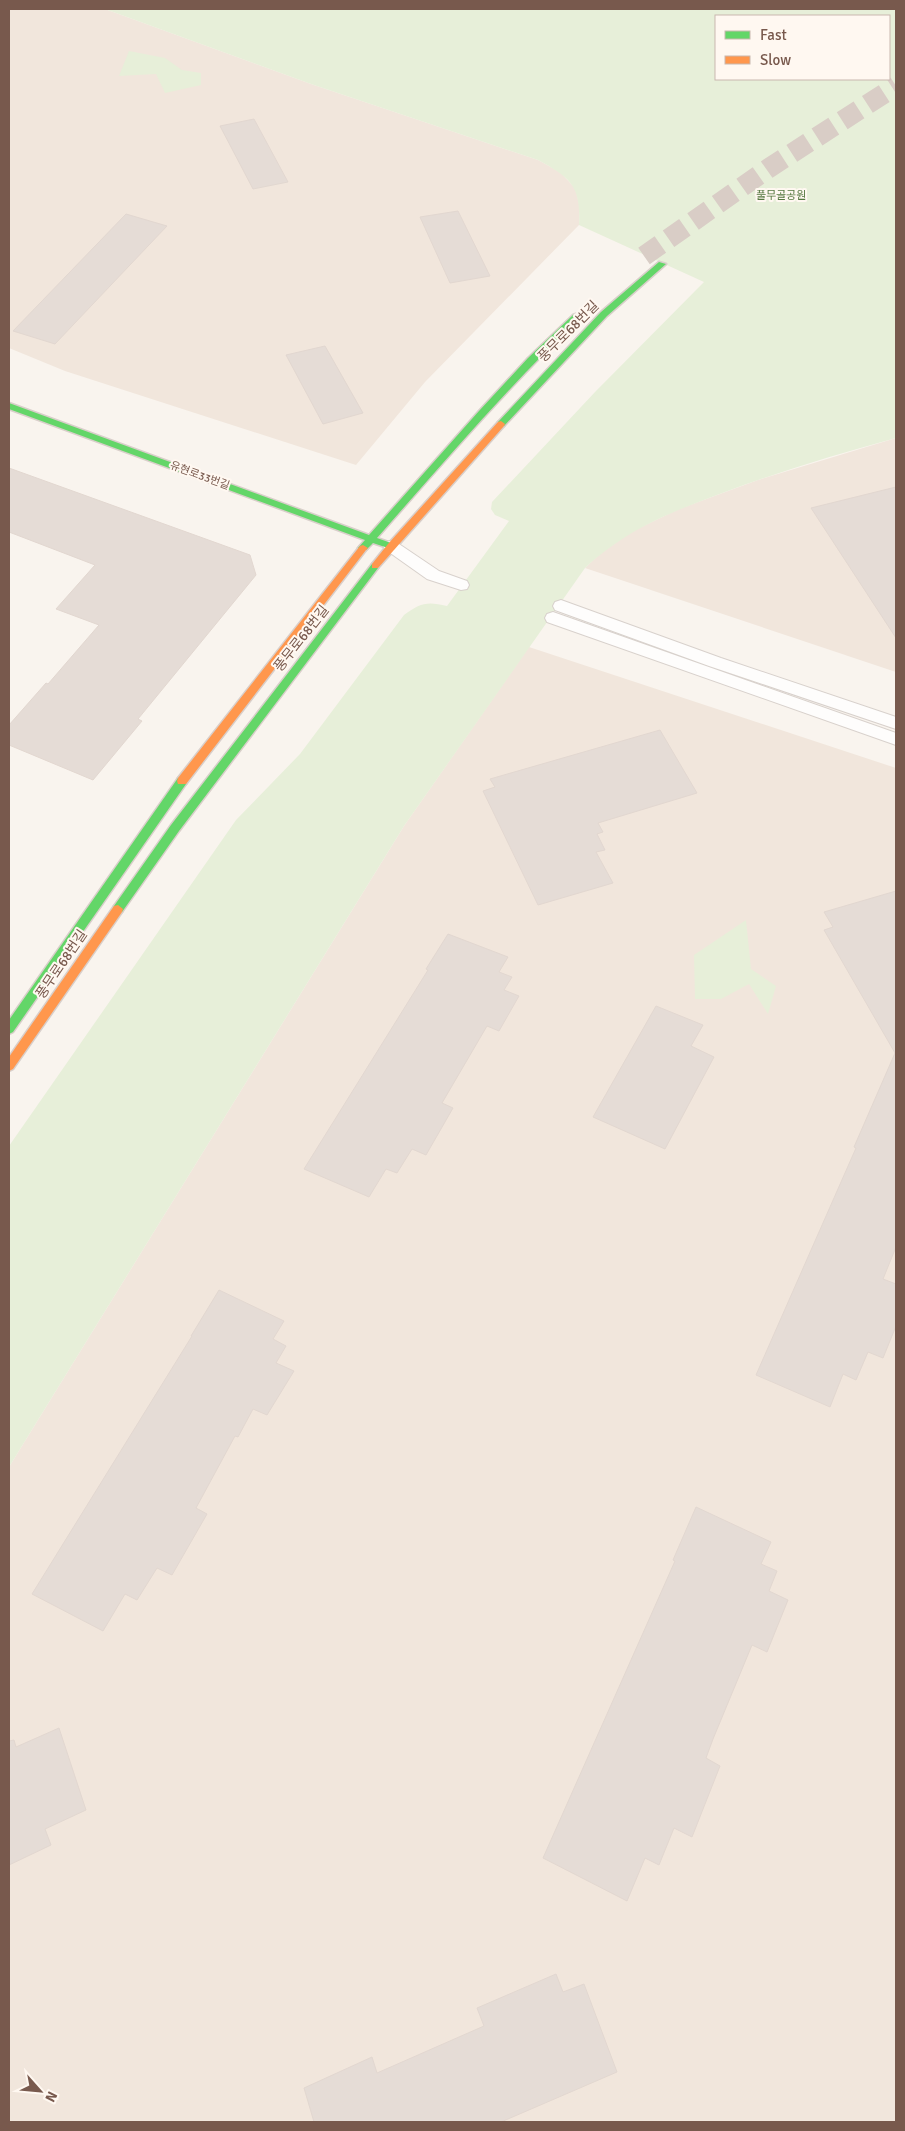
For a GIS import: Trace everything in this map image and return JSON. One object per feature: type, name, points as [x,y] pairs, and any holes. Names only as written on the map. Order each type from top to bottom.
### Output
[{"type":"street","name":"풍무로68번길","points":[[9,1066],[175,828],[391,546],[581,337],[604,314],[662,264]]},
{"type":"street","name":"풍무로68번길","points":[[9,1029],[176,788],[371,538],[525,367],[585,308]]},
{"type":"street","name":"유현로33번길","points":[[9,406],[391,546]]},
{"type":"lane","points":[[391,546],[433,574],[464,579]]},
{"type":"lane","points":[[896,723],[716,662],[557,612],[896,739]]},
{"type":"shaded area","points":[[9,9],[105,9],[311,84],[538,160],[560,172],[575,188],[580,206],[579,225],[425,382],[356,465],[65,371],[9,348]]},
{"type":"shaded area","points":[[896,438],[896,672],[585,568],[606,548],[635,530],[679,509],[758,480]]},
{"type":"shaded area","points":[[529,647],[896,768],[896,2122],[9,2122],[9,1467],[404,826]]},
{"type":"green space","name":"풀무골공원","points":[[105,9],[896,9],[896,438],[788,470],[686,507],[650,523],[617,542],[585,568],[404,826],[9,1467],[9,1146],[236,820],[300,754],[404,615],[424,604],[447,606],[509,521],[495,515],[491,509],[492,502],[595,392],[704,282],[579,225],[578,201],[572,185],[559,172],[538,160],[311,84]]},
{"type":"green space","points":[[129,51],[165,58],[182,70],[201,73],[201,85],[165,93],[156,74],[119,76]]},
{"type":"green space","points":[[746,920],[751,969],[776,986],[768,1014],[749,984],[721,999],[695,999],[694,955]]},
{"type":"building","points":[[254,119],[288,182],[253,189],[220,126]]},
{"type":"building","points":[[458,211],[490,276],[450,283],[420,217]]},
{"type":"building","points":[[126,214],[167,226],[55,344],[13,331]]},
{"type":"building","points":[[325,346],[363,413],[323,424],[286,355]]},
{"type":"building","points":[[9,468],[250,555],[256,575],[138,719],[142,721],[93,780],[9,745],[9,725],[46,683],[48,684],[99,625],[56,609],[95,565],[9,532]]},
{"type":"building","points":[[896,487],[896,638],[811,508]]},
{"type":"building","points":[[660,730],[697,793],[598,823],[603,832],[597,834],[605,850],[596,852],[613,883],[538,905],[483,791],[495,787],[490,779]]},
{"type":"building","points":[[896,891],[896,1247],[883,1279],[896,1284],[896,1326],[883,1358],[868,1352],[856,1380],[843,1374],[830,1407],[756,1375],[856,1148],[854,1147],[895,1053],[824,930],[833,927],[824,912]]},
{"type":"building","points":[[448,934],[508,957],[499,972],[512,977],[504,990],[519,996],[499,1031],[487,1026],[442,1103],[453,1108],[426,1155],[412,1149],[397,1173],[386,1169],[369,1197],[304,1169],[428,970],[426,969]]},
{"type":"building","points":[[656,1006],[703,1025],[691,1046],[714,1057],[665,1149],[593,1117]]},
{"type":"building","points":[[219,1290],[284,1321],[273,1339],[286,1346],[276,1363],[294,1371],[267,1415],[253,1409],[238,1437],[235,1436],[196,1508],[207,1514],[172,1575],[157,1568],[137,1600],[125,1594],[103,1631],[32,1594]]},
{"type":"building","points":[[696,1507],[771,1542],[761,1564],[777,1571],[769,1591],[788,1600],[767,1652],[752,1645],[713,1739],[706,1758],[720,1766],[692,1837],[674,1828],[659,1865],[645,1858],[627,1901],[543,1858],[675,1561],[673,1560]]},
{"type":"building","points":[[59,1728],[86,1810],[45,1829],[51,1845],[9,1865],[9,1741],[14,1740],[16,1747]]},
{"type":"building","points":[[556,1974],[563,1992],[584,1984],[617,2072],[501,2122],[314,2122],[304,2088],[372,2057],[377,2073],[484,2026],[477,2008]]},
{"type":"tunnel","points":[[644,256],[769,168],[896,86]]},
{"type":"traffic: fast","points":[[501,424],[604,314],[662,264]]},
{"type":"traffic: fast","points":[[363,548],[482,413],[531,360],[576,317]]},
{"type":"traffic: fast","points":[[9,406],[388,545]]},
{"type":"traffic: fast","points":[[118,909],[175,828],[375,566]]},
{"type":"traffic: fast","points":[[9,1029],[182,781]]},
{"type":"traffic: slow","points":[[375,566],[501,424]]},
{"type":"traffic: slow","points":[[182,781],[363,548]]},
{"type":"traffic: slow","points":[[9,1066],[118,909]]}]
